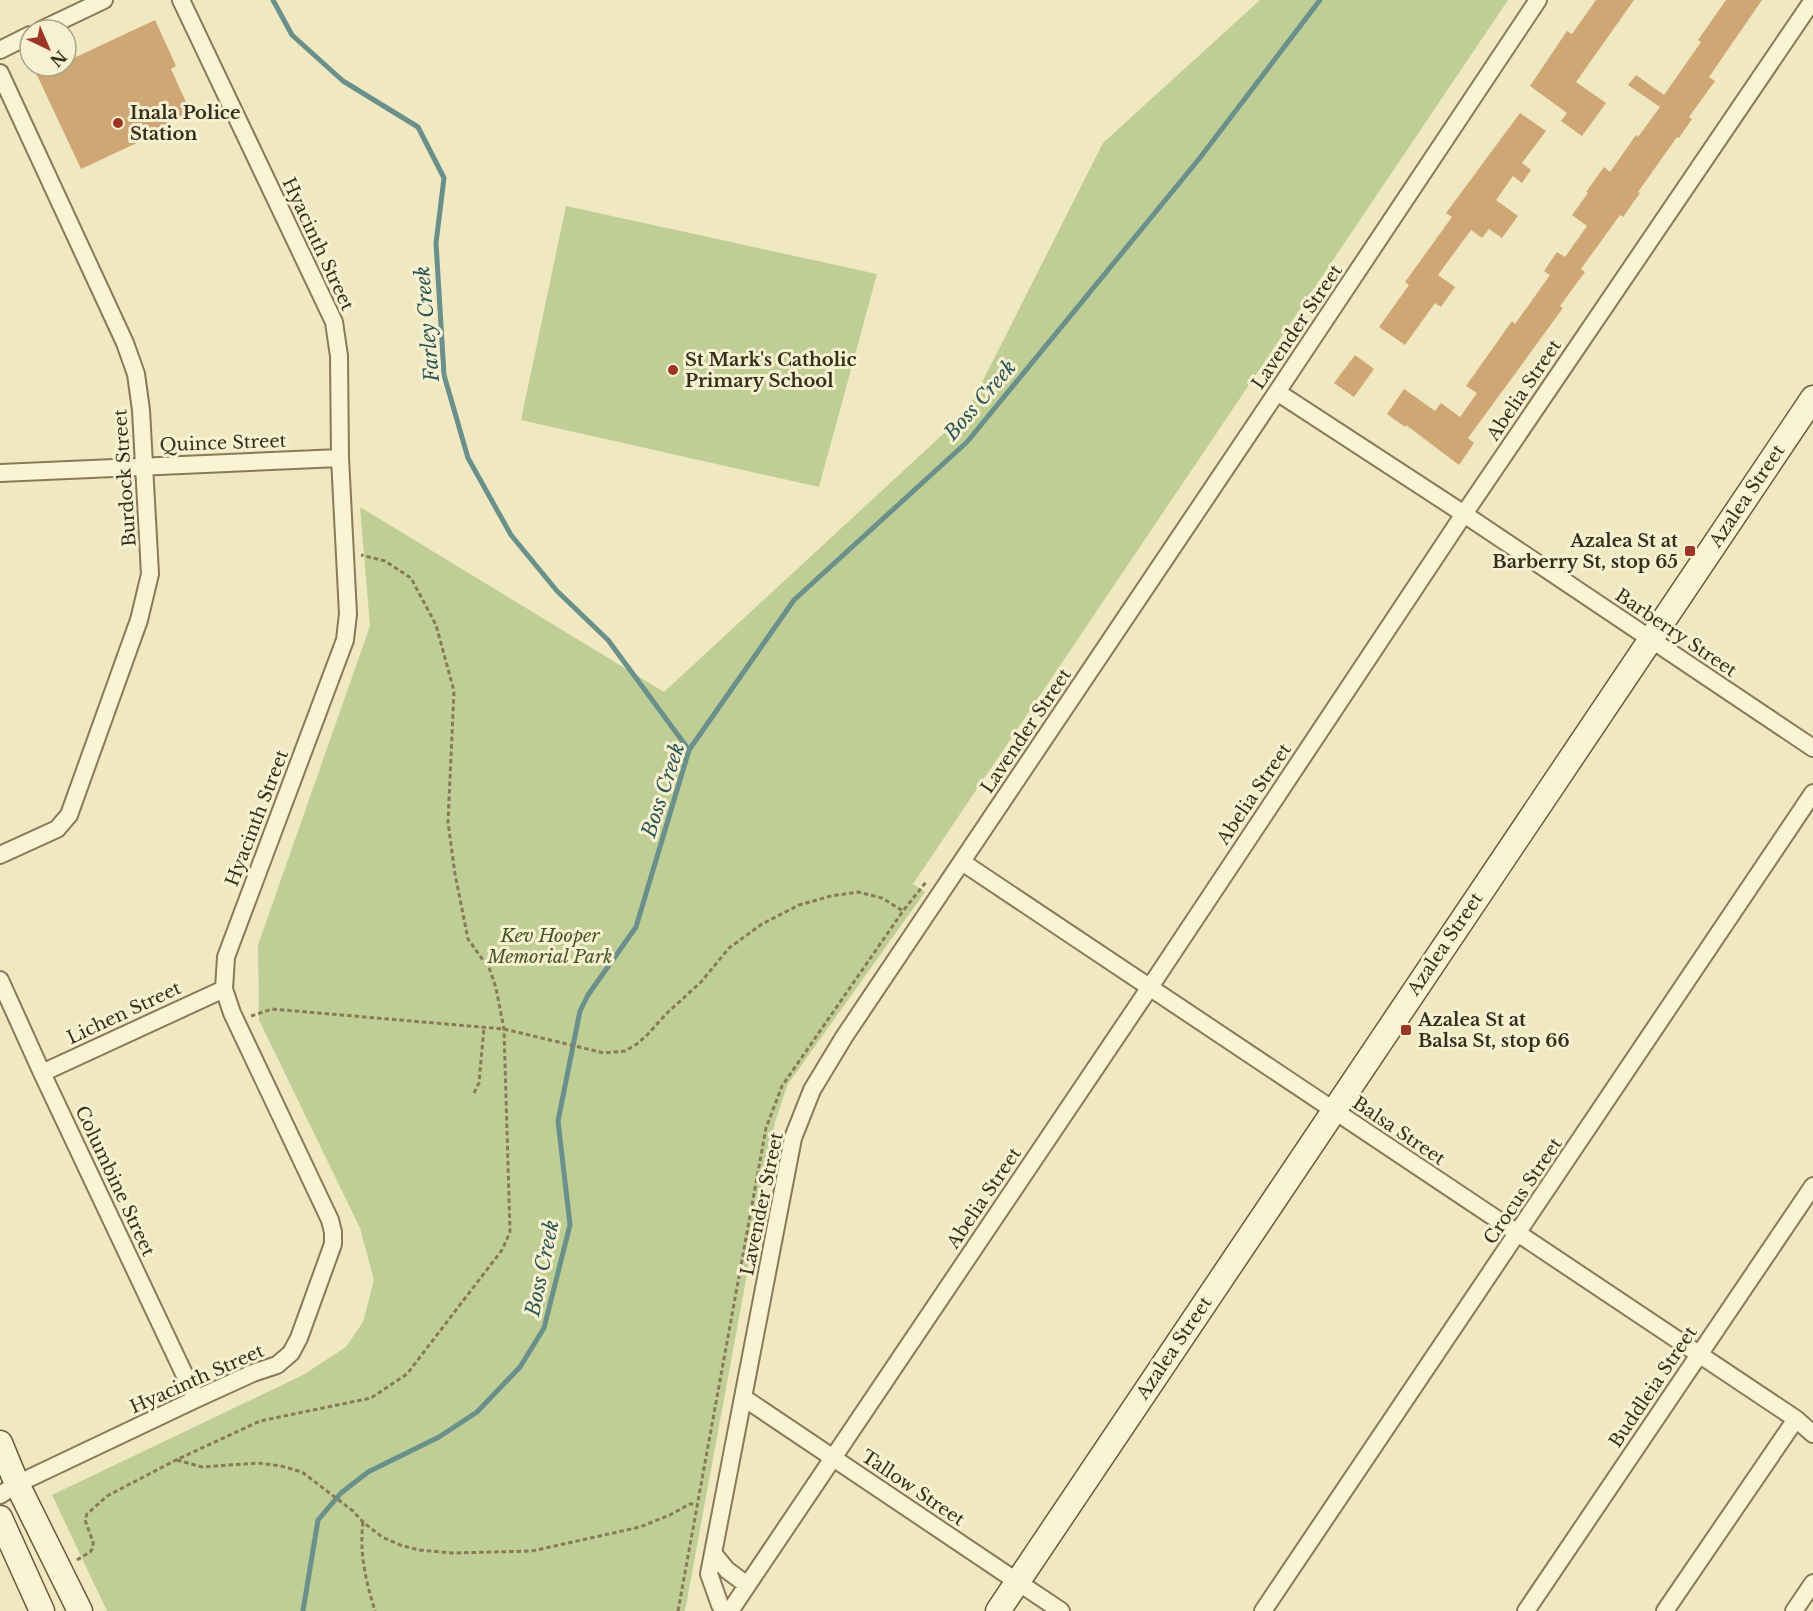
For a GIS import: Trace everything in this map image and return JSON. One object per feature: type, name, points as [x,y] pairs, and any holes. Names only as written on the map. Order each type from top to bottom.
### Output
[{"type":"street","points":[[66,18],[104,0]]},
{"type":"street","name":"Hyacinth Street","points":[[9,1490],[196,1399],[253,1373],[277,1365],[291,1353],[299,1338],[333,1245],[330,1220],[236,1022],[224,989],[226,957],[345,640],[348,614],[340,458],[339,356],[334,322],[181,0]]},
{"type":"street","name":"Lavender Street","points":[[727,1611],[720,1605],[709,1574],[793,1138],[812,1090],[844,1036],[1538,0]]},
{"type":"street","name":"Abelia Street","points":[[727,1611],[747,1585],[1150,987],[1464,513],[1813,0]]},
{"type":"street","points":[[0,50],[18,41]]},
{"type":"street","name":"Burdock Street","points":[[0,73],[125,343],[136,374],[145,466],[150,574],[139,620],[69,815],[57,829],[0,855]]},
{"type":"street","name":"Barberry Street","points":[[1277,392],[1464,513],[1813,748]]},
{"type":"street","name":"Azalea Street","points":[[998,1611],[1813,398]]},
{"type":"street","name":"Quince Street","points":[[0,473],[340,458]]},
{"type":"street","name":"Crocus Street","points":[[1263,1611],[1813,793]]},
{"type":"street","name":"Balsa Street","points":[[962,862],[1796,1419],[1813,1434]]},
{"type":"street","name":"Columbine Street","points":[[0,980],[196,1399]]},
{"type":"street","name":"Lichen Street","points":[[42,1072],[224,989]]},
{"type":"street","name":"Buddleia Street","points":[[1526,1611],[1813,1186]]},
{"type":"street","name":"Tallow Street","points":[[744,1398],[1061,1611]]},
{"type":"street","points":[[1665,1611],[1796,1419]]},
{"type":"street","points":[[0,1443],[9,1490],[60,1568],[80,1611]]},
{"type":"street","points":[[0,1518],[42,1611]]},
{"type":"street","points":[[713,1553],[727,1570],[747,1585]]},
{"type":"street","points":[[1794,1611],[1813,1583]]},
{"type":"path","points":[[60,1568],[90,1552],[93,1548],[85,1520],[87,1514],[107,1496],[176,1460],[260,1421],[371,1398],[407,1374],[502,1250],[510,1232],[504,1029],[490,970],[468,939],[455,874],[448,822],[454,691],[436,625],[411,578],[386,561],[345,551]]},
{"type":"path","points":[[236,1022],[272,1009],[504,1029],[587,1050],[604,1053],[625,1051],[637,1044],[700,982],[729,948],[762,924],[799,905],[831,896],[858,892],[882,898],[903,910],[929,878]]},
{"type":"path","points":[[474,1093],[479,1083],[484,1027]]},
{"type":"path","points":[[176,1460],[202,1467],[258,1463],[302,1472],[353,1511],[382,1537],[419,1550],[463,1553],[532,1551],[640,1527],[690,1504],[697,1504]]},
{"type":"path","points":[[363,1522],[361,1540],[364,1569],[375,1611]]},
{"type":"green space","name":"Kev Hooper Memorial Park","points":[[1260,0],[1508,0],[913,884],[925,892],[788,1084],[775,1122],[685,1611],[107,1611],[52,1495],[303,1375],[346,1347],[363,1322],[374,1280],[360,1228],[259,1020],[258,945],[370,626],[360,507],[664,692],[967,412],[1103,143]]},
{"type":"green space","points":[[566,206],[877,274],[819,487],[521,420]]},
{"type":"building","points":[[1596,0],[1634,0],[1576,82],[1606,103],[1582,136],[1561,121],[1567,113],[1530,86],[1567,31],[1572,34]]},
{"type":"building","points":[[1726,0],[1762,0],[1709,77],[1715,81],[1689,117],[1692,119],[1638,192],[1640,193],[1623,217],[1620,215],[1581,269],[1585,272],[1560,306],[1563,308],[1468,438],[1474,443],[1459,465],[1406,425],[1405,427],[1387,414],[1404,389],[1435,411],[1441,403],[1460,417],[1477,393],[1466,386],[1512,321],[1515,324],[1550,275],[1544,271],[1557,252],[1565,257],[1587,226],[1572,215],[1588,193],[1586,192],[1604,167],[1610,172],[1636,135],[1638,137],[1660,107],[1628,85],[1636,75],[1664,95],[1701,42],[1698,40]]},
{"type":"building","points":[[155,20],[176,66],[171,69],[191,113],[137,138],[139,142],[81,169],[38,78],[78,78],[78,56]]},
{"type":"building","points":[[1520,113],[1546,131],[1522,163],[1531,170],[1522,183],[1513,176],[1496,200],[1518,216],[1502,238],[1489,229],[1482,238],[1471,230],[1438,275],[1455,287],[1441,307],[1435,303],[1405,345],[1379,327],[1409,285],[1405,282],[1452,217],[1446,213]]},
{"type":"building","points":[[1355,355],[1374,369],[1354,397],[1334,383]]},
{"type":"waterway","name":"Farley Creek","points":[[273,0],[292,35],[343,81],[418,127],[444,178],[436,243],[444,375],[468,458],[511,535],[557,591],[608,640],[689,750]]},
{"type":"waterway","name":"Boss Creek","points":[[303,1611],[318,1520],[341,1493],[368,1472],[439,1437],[477,1412],[520,1367],[544,1328],[570,1225],[558,1121],[580,1011],[588,995],[636,927],[689,750],[794,600],[967,442],[1199,159],[1320,0]]},
{"type":"place","name":"Inala Police Station","points":[[118,123]]},
{"type":"place","name":"St Mark's Catholic Primary School","points":[[673,370]]},
{"type":"place","name":"Azalea St at Barberry St, stop 65","points":[[1690,551]]},
{"type":"place","name":"Azalea St at Balsa St, stop 66","points":[[1406,1030]]}]
